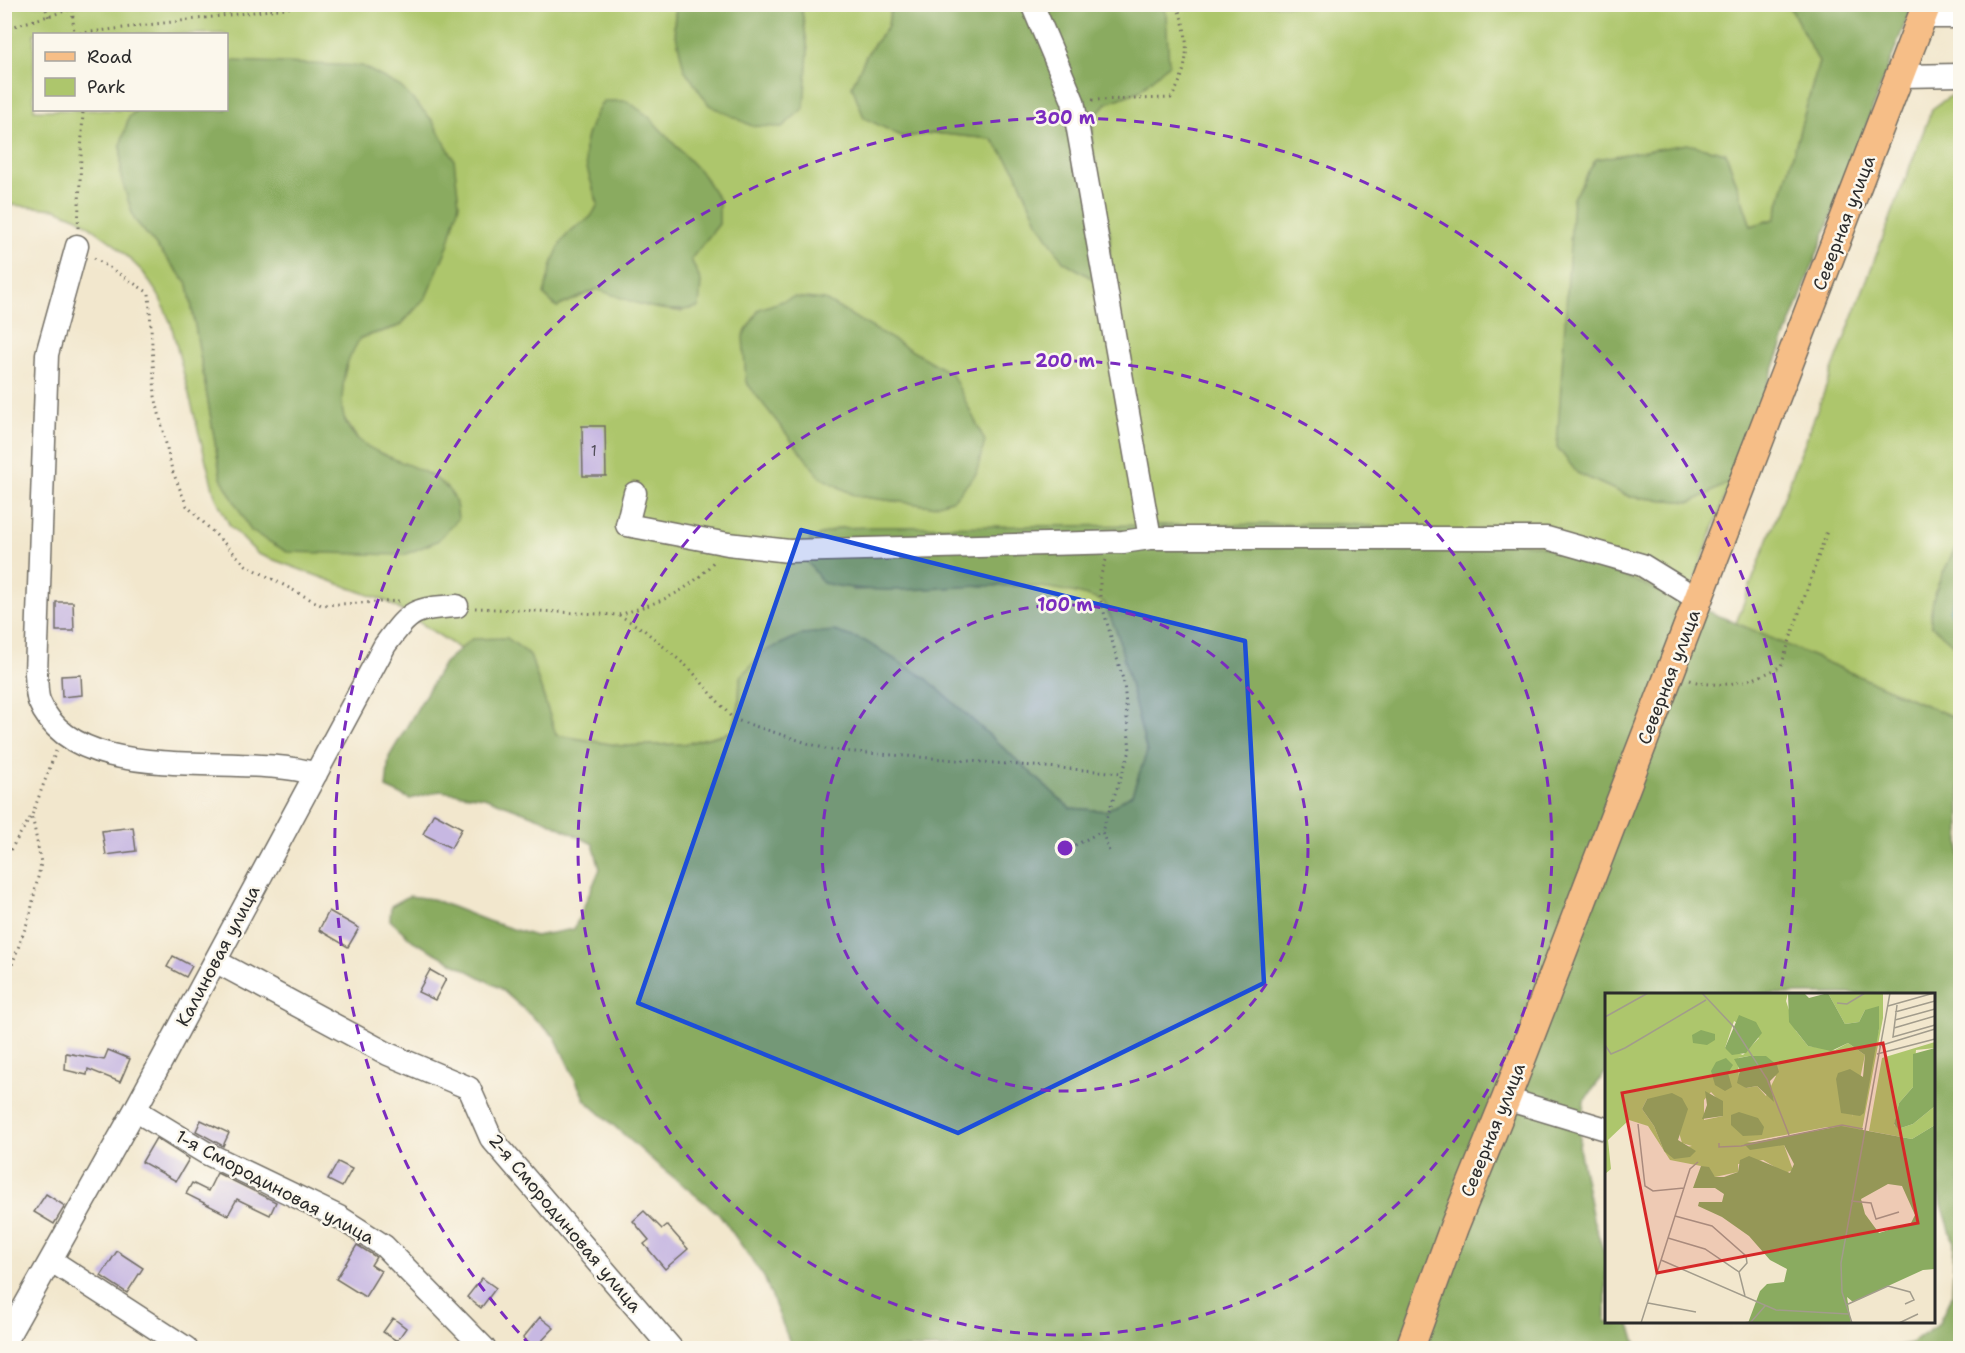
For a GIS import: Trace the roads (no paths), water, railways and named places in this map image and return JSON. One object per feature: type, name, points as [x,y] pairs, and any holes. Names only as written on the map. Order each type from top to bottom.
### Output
[{"type":"main road","name":"Северная улица","points":[[1410,1348],[1454,1227],[1671,674],[1924,11]]},
{"type":"street","points":[[1032,4],[1073,101],[1150,538]]},
{"type":"street","points":[[1924,11],[1960,17]]},
{"type":"street","points":[[1901,76],[1960,75]]},
{"type":"street","points":[[77,246],[47,354],[36,674],[39,701],[62,734],[92,751],[134,758],[210,765],[296,767],[315,774]]},
{"type":"street","points":[[636,493],[627,525],[728,544],[789,552],[1113,542],[1150,538],[1547,538],[1642,565],[1699,600]]},
{"type":"street","name":"Калиновая улица","points":[[4,1343],[135,1110],[385,645],[407,615],[423,609],[457,606]]},
{"type":"street","name":"2-я Смородиновая улица","points":[[215,961],[388,1054],[469,1088],[491,1138],[671,1348]]},
{"type":"street","points":[[1506,1099],[1605,1129]]},
{"type":"street","name":"1-я Смородиновая улица","points":[[135,1110],[206,1153],[339,1217],[384,1246],[484,1348]]},
{"type":"street","points":[[52,1261],[186,1348]]},
{"type":"water","points":[[1960,585],[1960,626],[1956,624],[1949,611]]}]
